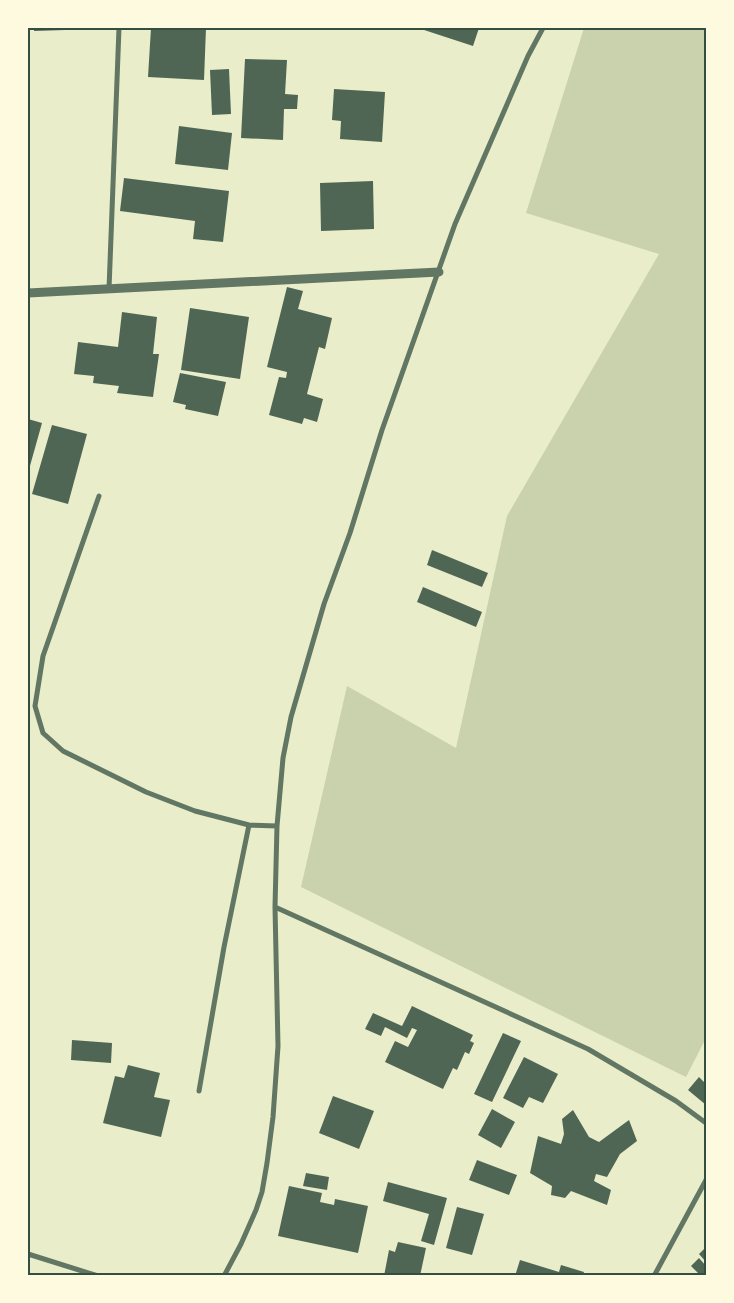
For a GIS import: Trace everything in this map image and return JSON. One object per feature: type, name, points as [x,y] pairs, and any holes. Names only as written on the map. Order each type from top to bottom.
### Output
[{"type":"street","points":[[109,289],[119,28]]},
{"type":"street","points":[[224,1276],[241,1244],[262,1192],[274,1117],[278,1046],[275,907],[277,826],[283,758],[291,717],[324,604],[350,533],[382,430],[458,216],[528,56],[543,28]]},
{"type":"street","points":[[28,293],[439,272]]},
{"type":"street","points":[[99,496],[43,656],[35,706],[42,733],[63,751],[146,792],[195,811],[249,825],[277,826]]},
{"type":"street","points":[[199,1091],[224,947],[249,825]]},
{"type":"street","points":[[275,907],[588,1049],[676,1101],[706,1123]]},
{"type":"street","points":[[654,1276],[706,1180]]},
{"type":"street","points":[[28,1254],[98,1276]]},
{"type":"green space","points":[[584,28],[706,28],[706,1038],[686,1077],[301,887],[347,686],[456,748],[507,516],[659,254],[526,213]]},
{"type":"building","points":[[34,28],[65,28],[65,30],[34,31]]},
{"type":"building","points":[[151,28],[206,28],[204,80],[148,77]]},
{"type":"building","points":[[418,28],[479,28],[473,46]]},
{"type":"building","points":[[245,59],[287,60],[285,94],[298,95],[297,109],[284,109],[283,140],[241,138]]},
{"type":"building","points":[[229,69],[231,114],[212,115],[210,70]]},
{"type":"building","points":[[334,89],[385,92],[382,142],[340,139],[341,121],[332,120]]},
{"type":"building","points":[[179,126],[232,133],[228,170],[175,164]]},
{"type":"building","points":[[124,178],[229,191],[223,242],[193,239],[195,221],[120,211]]},
{"type":"building","points":[[373,181],[374,229],[321,231],[320,183]]},
{"type":"building","points":[[287,287],[303,291],[298,309],[332,318],[325,349],[319,347],[307,394],[323,399],[317,422],[304,418],[302,424],[269,415],[279,377],[286,378],[287,372],[267,367]]},
{"type":"building","points":[[190,308],[249,317],[240,379],[181,370]]},
{"type":"building","points":[[122,312],[157,317],[153,354],[159,354],[153,397],[117,393],[119,386],[93,383],[94,376],[74,374],[78,342],[118,347]]},
{"type":"building","points":[[180,373],[226,382],[218,416],[185,409],[186,405],[173,402]]},
{"type":"building","points":[[28,419],[42,423],[28,473]]},
{"type":"building","points":[[52,425],[87,434],[68,504],[32,494]]},
{"type":"building","points":[[432,550],[488,573],[482,587],[427,565]]},
{"type":"building","points":[[423,587],[482,612],[476,627],[417,602]]},
{"type":"building","points":[[412,1006],[473,1035],[470,1041],[474,1043],[469,1054],[465,1052],[457,1070],[453,1068],[443,1089],[385,1062],[395,1041],[408,1047],[417,1030],[412,1028],[407,1038],[385,1027],[381,1036],[365,1029],[373,1013],[402,1026]]},
{"type":"building","points":[[503,1033],[521,1041],[492,1102],[474,1094]]},
{"type":"building","points":[[72,1040],[112,1043],[111,1063],[71,1060]]},
{"type":"building","points":[[524,1057],[558,1074],[543,1103],[529,1097],[523,1108],[503,1098]]},
{"type":"building","points":[[128,1065],[160,1073],[154,1097],[170,1100],[161,1137],[103,1123],[115,1076],[124,1078]]},
{"type":"building","points":[[699,1077],[706,1084],[706,1105],[688,1090]]},
{"type":"building","points":[[333,1096],[374,1111],[359,1149],[319,1133]]},
{"type":"building","points":[[492,1109],[515,1122],[501,1148],[478,1135]]},
{"type":"building","points":[[573,1110],[589,1137],[599,1142],[629,1120],[637,1141],[620,1154],[607,1177],[596,1174],[594,1181],[611,1190],[607,1205],[571,1191],[565,1198],[551,1195],[552,1186],[530,1173],[538,1136],[561,1144],[564,1134],[562,1119]]},
{"type":"building","points":[[477,1160],[517,1175],[509,1195],[469,1180]]},
{"type":"building","points":[[306,1173],[329,1177],[327,1190],[303,1186]]},
{"type":"building","points":[[388,1182],[447,1198],[434,1245],[421,1241],[429,1214],[383,1201]]},
{"type":"building","points":[[289,1186],[322,1193],[320,1202],[334,1205],[335,1199],[368,1206],[358,1253],[278,1236]]},
{"type":"building","points":[[457,1207],[484,1214],[472,1255],[446,1248]]},
{"type":"building","points":[[398,1242],[426,1248],[420,1276],[384,1276],[389,1250],[395,1252]]},
{"type":"building","points":[[706,1247],[706,1262],[699,1254]]},
{"type":"building","points":[[699,1258],[706,1266],[706,1276],[701,1276],[691,1266]]},
{"type":"building","points":[[520,1260],[559,1272],[561,1265],[584,1272],[583,1276],[515,1276]]}]
